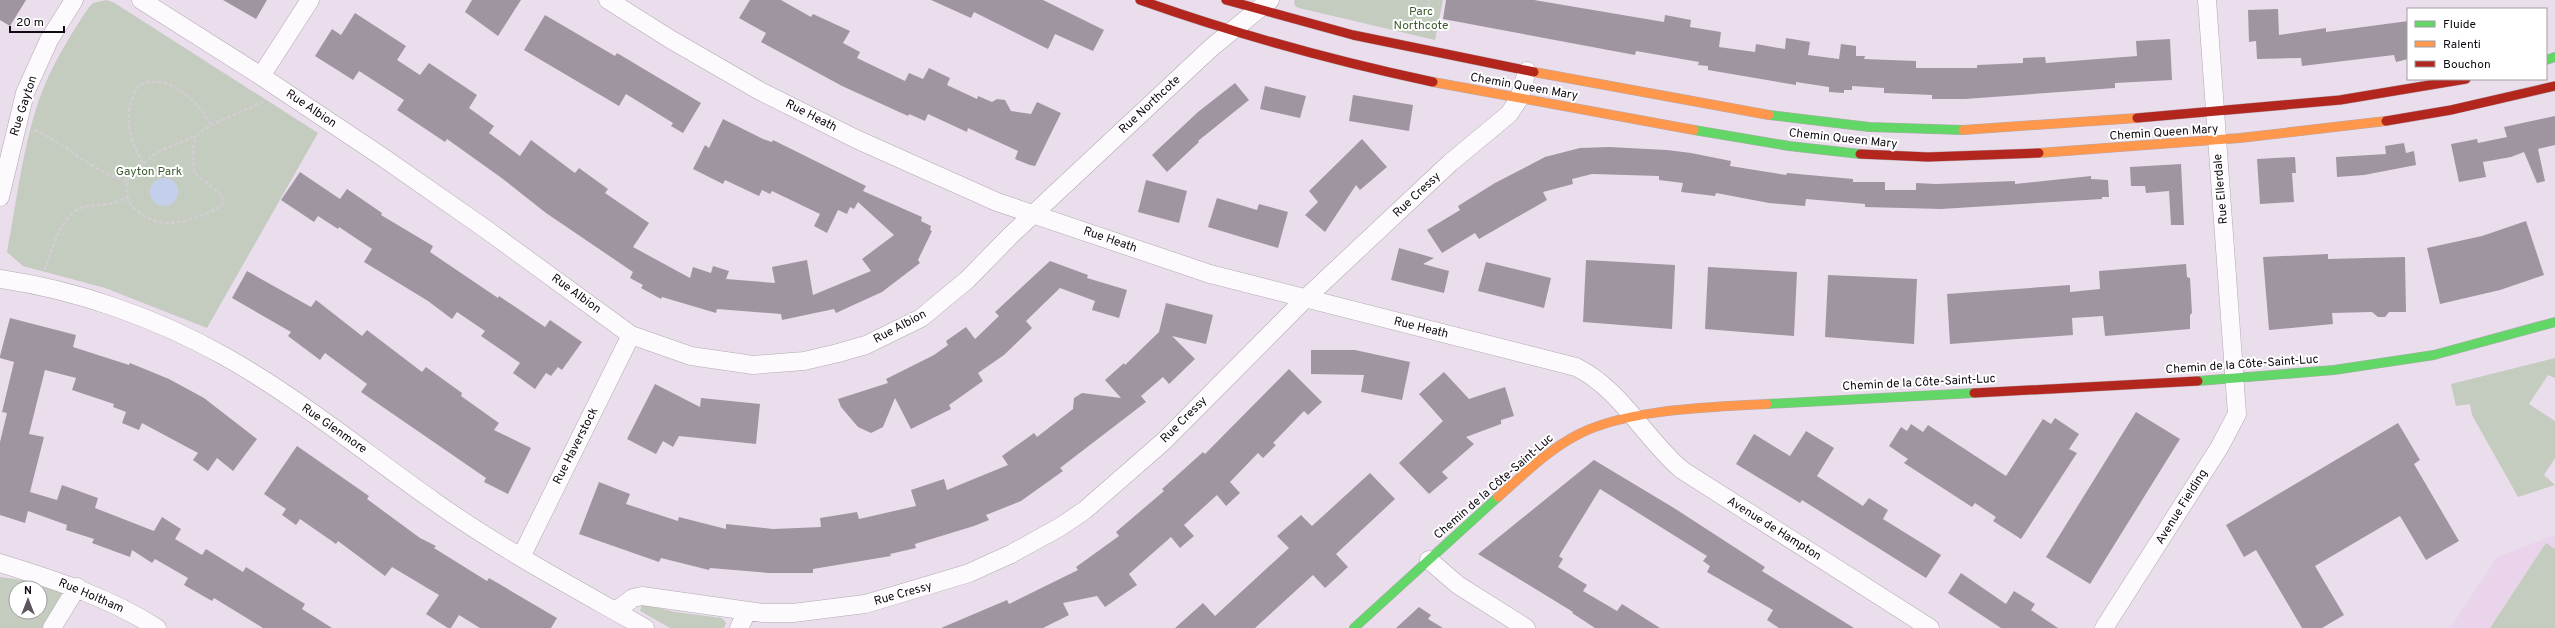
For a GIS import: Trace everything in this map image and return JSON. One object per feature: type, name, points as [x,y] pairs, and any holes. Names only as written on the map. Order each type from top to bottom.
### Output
[{"type":"street","name":"Rue Gayton","points":[[0,197],[25,93],[49,40],[74,0]]},
{"type":"street","name":"Rue Albion","points":[[141,0],[261,76],[487,230],[632,335],[691,356],[731,363],[781,364],[804,361],[866,345],[921,318],[967,280],[1034,214]]},
{"type":"street","points":[[261,76],[310,0]]},
{"type":"street","name":"Rue Heath","points":[[608,0],[714,64],[842,132],[997,202],[1210,274],[1576,368],[1600,382],[1631,416]]},
{"type":"street","name":"Chemin Queen Mary","points":[[1140,0],[1231,30],[1376,70],[1519,99],[1782,145],[1901,157],[2005,156],[2217,141],[2390,122],[2489,103],[2555,86]]},
{"type":"street","name":"Chemin Queen Mary","points":[[1226,0],[1263,5],[1422,50],[1527,71],[1763,114],[1885,128],[2000,128],[2215,113],[2351,99],[2460,80]]},
{"type":"street","name":"Rue Ellerdale","points":[[2207,0],[2236,379]]},
{"type":"street","name":"Rue Northcote","points":[[1034,214],[1231,30],[1263,5]]},
{"type":"street","name":"Rue Cressy","points":[[616,611],[633,598],[642,596],[743,620],[865,604],[969,573],[1040,539],[1085,510],[1164,442],[1305,299],[1450,163],[1509,114],[1519,99],[1527,71]]},
{"type":"street","name":"Rue Glenmore","points":[[0,279],[113,308],[147,319],[199,342],[282,392],[436,503],[521,557],[645,628]]},
{"type":"street","name":"Chemin de la Côte-Saint-Luc","points":[[1354,628],[1493,501],[1553,450],[1594,426],[1631,416],[1718,406],[2236,379],[2334,370],[2395,362],[2474,346],[2555,322]]},
{"type":"street","name":"Rue Haverstock","points":[[521,557],[632,335]]},
{"type":"street","name":"Avenue Fielding","points":[[2104,628],[2232,426],[2238,410],[2236,379]]},
{"type":"street","name":"Avenue de Hampton","points":[[1631,416],[1669,459],[1682,470],[1930,628]]},
{"type":"street","points":[[1429,560],[1458,585],[1526,628]]},
{"type":"street","name":"Rue Holtham","points":[[0,563],[78,587],[123,608],[157,628]]},
{"type":"street","points":[[52,628],[78,587]]},
{"type":"path","points":[[1424,38],[1429,0]]},
{"type":"path","points":[[143,163],[135,150],[129,122],[130,102],[139,85],[156,81],[174,87],[189,97],[211,125]]},
{"type":"path","points":[[196,136],[193,149],[194,173],[218,190],[223,196],[222,206],[189,220],[162,224],[150,220],[134,209],[127,197],[128,181],[131,174],[143,163],[157,152],[196,136],[211,125],[269,99]]},
{"type":"path","points":[[29,128],[60,143],[90,167],[128,181]]},
{"type":"path","points":[[43,274],[62,229],[72,212],[87,206],[104,206],[127,197]]},
{"type":"shaded area","points":[[2555,535],[2555,628],[2450,628],[2497,557]]},
{"type":"green space","name":"Gayton Park","points":[[106,0],[113,2],[318,133],[207,328],[105,288],[23,266],[7,252],[32,121],[46,82],[66,43],[89,7],[93,3]]},
{"type":"green space","name":"Parc Northcote","points":[[1294,0],[1443,0],[1435,40],[1299,8],[1295,6]]},
{"type":"green space","points":[[2555,358],[2555,378],[2548,375],[2529,404],[2555,421],[2555,458],[2544,475],[2555,485],[2518,497],[2472,415],[2470,404],[2456,406],[2451,384]]},
{"type":"green space","points":[[2546,543],[2555,549],[2555,628],[2490,628]]},
{"type":"green space","points":[[0,577],[23,580],[8,580],[8,620],[48,620],[48,583],[77,587],[52,628],[0,628]]},
{"type":"green space","points":[[642,604],[675,612],[722,618],[726,623],[724,628],[670,628],[640,611]]},
{"type":"water","points":[[164,178],[174,182],[178,192],[174,202],[164,206],[154,202],[150,192],[154,182]]},
{"type":"building","points":[[0,0],[26,0],[10,26],[0,20]]},
{"type":"building","points":[[223,0],[267,0],[256,19]]},
{"type":"building","points":[[472,0],[521,0],[498,36],[465,12]]},
{"type":"building","points":[[750,0],[781,0],[811,17],[813,14],[850,31],[843,43],[860,52],[857,58],[905,81],[909,73],[923,79],[929,68],[950,78],[947,85],[977,99],[978,96],[992,102],[997,99],[1005,100],[1011,111],[1031,114],[1037,102],[1061,113],[1035,166],[1030,165],[1015,159],[1018,151],[968,128],[967,132],[928,114],[925,121],[909,114],[908,116],[842,86],[761,42],[766,33],[739,18]]},
{"type":"building","points":[[931,0],[1043,0],[1104,30],[1093,51],[1055,34],[1048,49],[974,12],[971,18]]},
{"type":"building","points":[[1446,0],[1534,0],[1664,22],[1665,15],[1691,20],[1690,27],[1721,32],[1719,47],[1755,52],[1756,44],[1785,49],[1786,38],[1810,42],[1808,55],[1839,59],[1841,44],[1856,46],[1856,56],[1865,56],[1864,59],[1916,61],[1916,68],[1977,68],[1977,65],[2023,63],[2023,58],[2045,57],[2046,63],[2137,56],[2136,41],[2170,39],[2172,80],[2115,83],[2115,88],[1965,99],[1932,99],[1932,95],[1884,93],[1884,88],[1852,86],[1852,90],[1844,90],[1844,93],[1829,92],[1829,87],[1796,82],[1796,85],[1708,70],[1708,66],[1698,65],[1699,62],[1636,51],[1635,55],[1443,19]]},
{"type":"building","points":[[2278,9],[2279,35],[2326,28],[2326,32],[2407,21],[2407,59],[2396,62],[2394,55],[2302,66],[2301,58],[2257,59],[2256,41],[2249,42],[2248,10]]},
{"type":"building","points":[[355,13],[406,46],[397,60],[420,75],[429,63],[477,95],[469,108],[494,126],[489,133],[520,156],[531,140],[575,173],[579,168],[608,189],[605,193],[649,223],[633,247],[690,278],[693,267],[711,273],[713,266],[729,271],[726,279],[775,283],[772,267],[807,260],[813,295],[871,271],[862,259],[894,235],[858,202],[854,209],[850,207],[847,214],[838,210],[827,233],[814,226],[820,214],[772,191],[770,194],[762,190],[759,196],[725,180],[723,184],[693,169],[705,145],[709,148],[723,119],[763,139],[772,142],[773,140],[866,186],[863,191],[922,217],[921,221],[931,226],[930,230],[932,231],[918,260],[920,263],[882,292],[836,313],[834,309],[782,320],[781,314],[717,309],[716,313],[662,297],[661,299],[641,288],[643,285],[630,278],[633,272],[546,213],[503,179],[447,139],[445,142],[397,110],[404,100],[359,71],[353,80],[315,56],[332,29],[341,35]]},
{"type":"building","points":[[545,15],[615,56],[617,53],[701,103],[683,133],[671,126],[673,123],[626,94],[619,106],[524,50]]},
{"type":"building","points":[[1235,83],[1249,100],[1198,141],[1199,142],[1167,172],[1152,155],[1198,112]]},
{"type":"building","points":[[1265,86],[1306,96],[1300,118],[1260,109]]},
{"type":"building","points":[[1353,95],[1413,105],[1409,131],[1349,121]]},
{"type":"building","points":[[2555,116],[2555,145],[2538,149],[2545,181],[2537,183],[2524,152],[2511,157],[2483,162],[2486,177],[2459,182],[2451,144],[2477,139],[2478,143],[2507,137],[2504,127]]},
{"type":"building","points":[[1362,139],[1387,167],[1360,190],[1356,185],[1325,232],[1305,215],[1318,202],[1309,191]]},
{"type":"building","points":[[2404,143],[2406,153],[2414,151],[2416,165],[2364,175],[2337,177],[2336,157],[2386,154],[2385,146]]},
{"type":"building","points":[[1609,147],[1667,150],[1691,153],[1731,161],[1730,166],[1786,175],[1787,173],[1853,179],[1853,182],[1885,182],[1885,190],[1916,190],[1916,183],[1936,184],[2015,181],[2015,184],[2091,176],[2091,179],[2108,180],[2109,197],[2102,197],[2102,199],[1941,209],[1865,207],[1865,204],[1806,199],[1805,206],[1769,203],[1716,193],[1715,196],[1681,192],[1683,183],[1659,180],[1659,176],[1592,174],[1572,179],[1573,184],[1543,192],[1547,200],[1479,239],[1475,233],[1442,253],[1427,230],[1460,210],[1458,206],[1495,183],[1545,157],[1580,148]]},
{"type":"building","points":[[2295,157],[2296,173],[2292,173],[2294,202],[2260,204],[2257,159]]},
{"type":"building","points":[[2181,164],[2184,225],[2171,225],[2169,191],[2146,193],[2145,186],[2131,186],[2130,167]]},
{"type":"building","points":[[300,172],[340,199],[347,189],[382,213],[381,215],[433,246],[430,252],[498,298],[499,296],[545,327],[550,320],[582,342],[562,370],[558,367],[551,376],[546,373],[535,389],[513,373],[520,363],[481,336],[485,331],[457,312],[452,319],[428,301],[364,262],[372,249],[339,227],[338,229],[318,216],[314,222],[281,200]]},
{"type":"building","points":[[1146,180],[1187,191],[1179,223],[1138,212]]},
{"type":"building","points":[[1217,198],[1257,210],[1259,204],[1288,212],[1278,248],[1208,227]]},
{"type":"building","points":[[2526,221],[2544,275],[2500,290],[2440,304],[2427,248],[2482,236]]},
{"type":"building","points":[[1399,248],[1434,258],[1423,264],[1449,271],[1444,293],[1391,280]]},
{"type":"building","points":[[2328,254],[2328,259],[2405,257],[2406,312],[2389,312],[2385,317],[2378,317],[2372,312],[2332,313],[2333,324],[2269,330],[2263,257]]},
{"type":"building","points":[[1586,260],[1675,265],[1672,329],[1583,322]]},
{"type":"building","points":[[1050,261],[1088,275],[1087,278],[1127,290],[1119,318],[1092,310],[1095,301],[1060,288],[1026,321],[1032,328],[1004,355],[978,373],[983,381],[949,405],[951,409],[911,429],[895,398],[883,427],[871,433],[858,427],[841,407],[838,399],[888,383],[886,379],[934,355],[948,345],[946,341],[966,327],[975,339],[999,316],[995,312]]},
{"type":"building","points":[[1486,262],[1551,278],[1544,308],[1478,291]]},
{"type":"building","points":[[2186,264],[2187,277],[2190,278],[2192,313],[2190,315],[2190,329],[2105,336],[2103,316],[2072,318],[2073,335],[1950,344],[1947,294],[2070,285],[2070,292],[2100,289],[2099,271]]},
{"type":"building","points":[[1708,267],[1797,272],[1794,336],[1705,329]]},
{"type":"building","points":[[247,271],[311,307],[316,300],[362,336],[367,330],[422,372],[426,367],[462,393],[461,396],[499,423],[494,430],[531,448],[508,494],[484,482],[486,478],[361,392],[367,384],[325,353],[320,360],[288,336],[291,332],[232,298]]},
{"type":"building","points":[[1828,275],[1917,279],[1914,344],[1825,337]]},
{"type":"building","points":[[1166,303],[1213,315],[1206,344],[1172,336],[1195,359],[1169,384],[1163,377],[1141,396],[1146,402],[1060,468],[1063,471],[1021,501],[986,515],[989,520],[974,526],[915,544],[916,548],[890,554],[891,556],[813,569],[813,573],[769,573],[710,568],[709,570],[661,558],[659,562],[579,534],[599,482],[630,494],[626,504],[678,521],[679,517],[726,529],[726,524],[773,529],[821,527],[820,518],[857,512],[859,519],[916,506],[911,490],[944,479],[947,490],[1008,465],[1002,456],[1034,433],[1037,437],[1073,409],[1074,398],[1082,393],[1121,398],[1105,380],[1124,363],[1125,365],[1159,332]]},
{"type":"building","points":[[10,318],[76,335],[73,347],[129,365],[130,363],[169,379],[204,398],[257,439],[233,471],[217,458],[208,471],[193,460],[198,453],[142,423],[139,430],[122,423],[126,412],[113,407],[114,404],[72,390],[76,378],[45,370],[29,434],[44,437],[30,492],[57,500],[62,485],[98,498],[95,508],[154,531],[162,517],[181,529],[175,539],[202,555],[206,549],[243,572],[246,567],[305,604],[302,609],[332,628],[263,628],[214,598],[212,601],[184,585],[188,578],[155,559],[152,563],[132,550],[130,557],[92,543],[94,539],[66,530],[67,525],[28,511],[25,523],[0,515],[0,442],[7,413],[2,412],[14,362],[0,358],[0,356]]},
{"type":"building","points":[[1311,350],[1355,350],[1410,362],[1402,400],[1361,392],[1364,375],[1311,374]]},
{"type":"building","points":[[1289,369],[1322,402],[1308,415],[1304,411],[1273,443],[1276,445],[1263,458],[1258,453],[1230,482],[1240,493],[1226,506],[1217,495],[1184,525],[1194,536],[1180,548],[1171,537],[1129,574],[1137,585],[1105,607],[1097,596],[1063,603],[1069,615],[1043,628],[941,628],[1007,600],[1009,604],[1078,570],[1076,567],[1119,536],[1116,532],[1164,491],[1162,489],[1203,452],[1205,454]]},
{"type":"building","points":[[1444,372],[1469,399],[1505,387],[1514,416],[1501,420],[1501,424],[1466,437],[1474,444],[1442,472],[1448,478],[1429,494],[1399,463],[1443,421],[1419,394]]},
{"type":"building","points":[[655,384],[700,407],[701,398],[760,404],[756,444],[679,436],[673,447],[663,441],[656,454],[627,439]]},
{"type":"building","points":[[2136,412],[2180,439],[2090,584],[2046,557]]},
{"type":"building","points":[[2055,418],[2079,434],[2069,449],[2077,453],[2021,539],[1993,521],[1996,517],[1975,503],[1972,507],[1904,463],[1908,459],[1889,446],[1901,427],[1907,431],[1911,424],[1923,432],[1928,425],[2006,476],[2043,419],[2051,424]]},
{"type":"building","points":[[2398,423],[2420,460],[2414,464],[2459,541],[2426,560],[2400,516],[2315,566],[2344,615],[2322,628],[2302,628],[2256,550],[2244,557],[2226,525]]},
{"type":"building","points":[[1806,431],[1834,448],[1817,476],[1863,506],[1869,498],[1888,510],[1883,519],[1941,555],[1926,578],[1802,500],[1800,503],[1736,464],[1754,434],[1790,456]]},
{"type":"building","points":[[297,446],[369,496],[367,499],[420,538],[436,546],[434,548],[487,581],[489,578],[557,618],[551,628],[480,628],[459,615],[451,628],[448,628],[426,614],[439,595],[392,567],[385,576],[338,541],[336,544],[300,519],[296,525],[282,515],[286,509],[264,494]]},
{"type":"building","points":[[1594,460],[1674,508],[1765,567],[1762,571],[1854,628],[1779,628],[1767,620],[1773,610],[1707,572],[1710,566],[1703,561],[1707,556],[1600,489],[1559,556],[1563,559],[1558,567],[1587,585],[1583,591],[1617,611],[1622,604],[1660,628],[1595,628],[1572,613],[1573,612],[1478,554]]},
{"type":"building","points":[[1370,473],[1395,499],[1336,554],[1348,567],[1325,588],[1313,575],[1255,628],[1175,628],[1203,603],[1215,616],[1289,548],[1277,536],[1301,515],[1312,526]]},
{"type":"building","points":[[1961,573],[2006,604],[2014,591],[2035,604],[2031,610],[2058,628],[2001,628],[1948,593]]},
{"type":"building","points":[[1419,607],[1431,615],[1428,619],[1443,628],[1396,628]]},
{"type":"traffic: fast","points":[[2547,60],[2555,57]]},
{"type":"traffic: fast","points":[[1769,115],[1869,127],[1963,130]]},
{"type":"traffic: fast","points":[[1694,130],[1789,146],[1860,154]]},
{"type":"traffic: fast","points":[[2198,381],[2334,370],[2434,355],[2555,322]]},
{"type":"traffic: fast","points":[[1767,404],[1974,393]]},
{"type":"traffic: fast","points":[[1354,628],[1498,497]]},
{"type":"traffic: slow","points":[[1534,72],[1769,115]]},
{"type":"traffic: slow","points":[[1433,82],[1694,130]]},
{"type":"traffic: slow","points":[[1963,130],[2137,118]]},
{"type":"traffic: slow","points":[[2039,153],[2240,138],[2386,121]]},
{"type":"traffic: slow","points":[[1498,497],[1557,447],[1579,434],[1599,426],[1621,419],[1646,414],[1696,408],[1767,404]]},
{"type":"traffic: jam","points":[[1140,0],[1285,46],[1433,82]]},
{"type":"traffic: jam","points":[[1226,0],[1353,35],[1534,72]]},
{"type":"traffic: jam","points":[[2137,118],[2340,100],[2460,80]]},
{"type":"traffic: jam","points":[[2386,121],[2451,110],[2555,86]]},
{"type":"traffic: jam","points":[[1860,154],[1928,157],[2039,153]]},
{"type":"traffic: jam","points":[[1974,393],[2198,381]]}]
